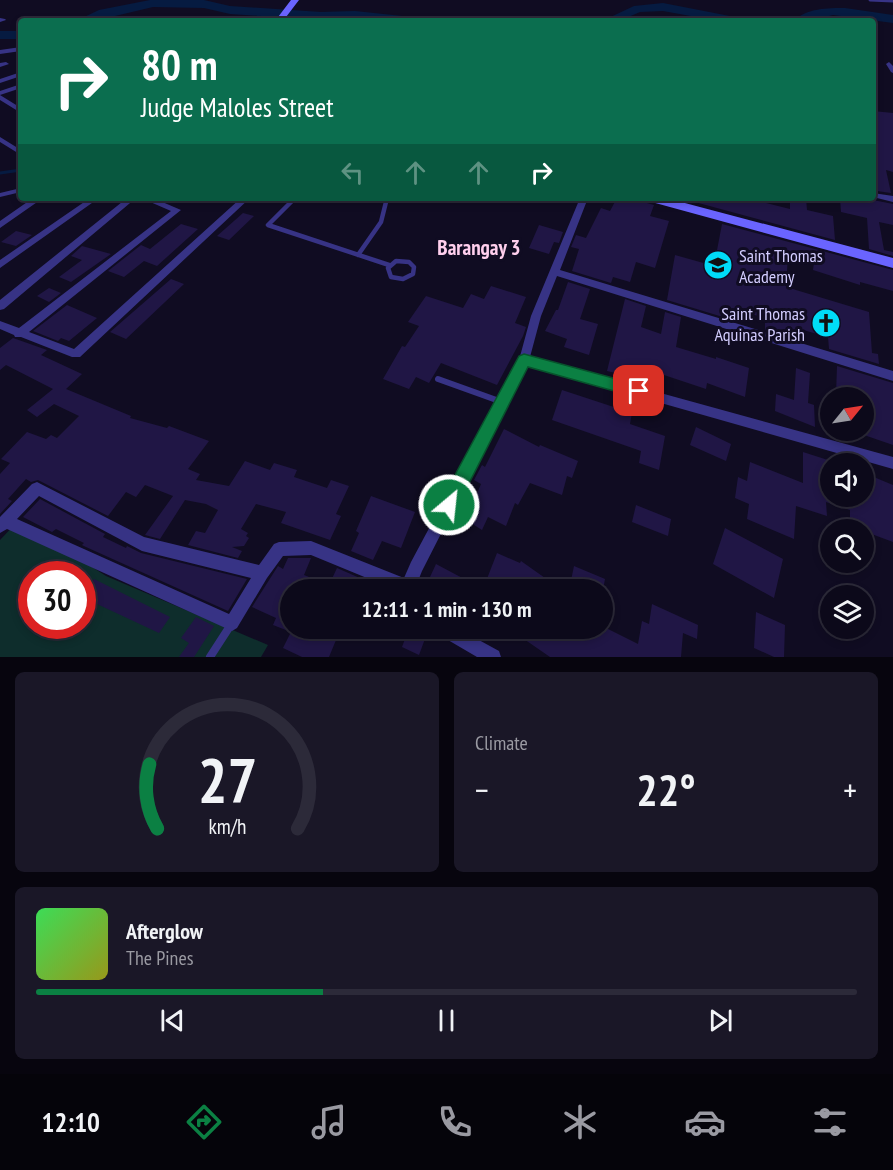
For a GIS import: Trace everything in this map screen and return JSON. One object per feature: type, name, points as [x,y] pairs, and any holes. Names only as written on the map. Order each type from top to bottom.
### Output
[{"type":"main road","points":[[282,18],[294,2]]},
{"type":"main road","points":[[663,201],[893,263]]},
{"type":"street","points":[[0,52],[18,49]]},
{"type":"street","points":[[889,64],[893,71]]},
{"type":"street","points":[[0,81],[18,75]]},
{"type":"street","points":[[18,87],[0,95],[18,109]]},
{"type":"street","points":[[0,139],[18,151]]},
{"type":"street","points":[[0,195],[18,191]]},
{"type":"street","points":[[876,196],[893,199]]},
{"type":"street","points":[[0,225],[35,201]]},
{"type":"street","points":[[0,265],[91,201]]},
{"type":"street","points":[[0,306],[128,201]]},
{"type":"street","points":[[19,334],[177,210],[153,201]]},
{"type":"street","points":[[0,326],[76,354],[243,201]]},
{"type":"street","points":[[414,579],[524,360],[536,316],[556,272],[583,201]]},
{"type":"street","points":[[556,272],[893,376]]},
{"type":"street","points":[[524,360],[893,463]]},
{"type":"street","points":[[262,573],[142,544],[37,488],[3,523],[232,623],[279,549],[311,548],[387,579]]},
{"type":"street","points":[[461,639],[493,657]]},
{"type":"lane","points":[[870,0],[893,1]]},
{"type":"lane","points":[[292,201],[268,225],[389,265],[396,261],[405,261],[412,264],[414,270],[407,278],[394,279],[387,271],[389,265]]},
{"type":"lane","points":[[358,255],[380,225],[386,213],[387,201]]},
{"type":"lane","points":[[438,378],[502,402]]},
{"type":"lane","points":[[210,657],[232,623]]},
{"type":"green space","points":[[19,520],[83,561],[18,561],[18,639],[96,639],[96,570],[106,576],[268,645],[261,657],[0,657],[0,540]]},
{"type":"building","points":[[876,111],[893,113],[893,172],[886,170],[891,193],[877,191]]},
{"type":"building","points":[[615,201],[646,201],[654,205],[650,216],[669,221],[655,268],[636,262],[630,282],[613,277],[611,283],[572,271],[579,249],[571,247],[576,235],[586,238],[601,208],[610,211]]},
{"type":"building","points":[[691,201],[758,201],[790,209],[790,201],[806,201],[807,210],[833,216],[835,240]]},
{"type":"building","points":[[840,201],[876,201],[893,204],[893,225],[879,222],[884,250],[893,252],[893,256],[869,249],[867,218],[841,212]]},
{"type":"building","points":[[243,213],[254,216],[229,240],[217,236]]},
{"type":"building","points":[[181,224],[198,229],[157,266],[144,261],[124,277],[108,271],[141,245],[150,249]]},
{"type":"building","points":[[722,224],[893,270],[893,291],[860,282],[860,285],[813,270],[814,263],[788,255],[786,287],[869,312],[872,353],[878,354],[879,364],[829,349],[828,337],[803,330],[804,342],[765,330],[765,318],[738,310],[736,321],[667,300],[675,255],[714,266]]},
{"type":"building","points":[[539,225],[563,232],[559,243],[554,242],[549,254],[529,248]]},
{"type":"building","points":[[16,231],[32,235],[16,246],[1,242]]},
{"type":"building","points":[[82,246],[111,254],[71,282],[59,277],[82,260],[71,256]]},
{"type":"building","points":[[171,279],[184,284],[126,339],[110,332]]},
{"type":"building","points":[[568,282],[590,289],[580,319],[598,324],[589,355],[564,347],[567,339],[545,331],[558,310]]},
{"type":"building","points":[[491,286],[526,297],[515,323],[526,327],[497,385],[441,363],[429,383],[416,377],[409,389],[383,379],[402,346],[405,347],[419,326],[408,322],[426,296],[463,308],[471,294],[484,299]]},
{"type":"building","points":[[49,288],[61,293],[49,302],[37,296]]},
{"type":"building","points":[[625,299],[646,306],[641,327],[661,334],[665,312],[681,317],[676,347],[749,368],[745,397],[707,383],[706,389],[643,368],[641,379],[607,371]]},
{"type":"building","points":[[67,305],[97,318],[69,341],[61,338],[58,341],[33,331]]},
{"type":"building","points":[[13,338],[47,350],[41,355],[82,374],[66,389],[131,416],[130,418],[167,428],[169,426],[209,441],[188,469],[200,474],[196,480],[229,486],[245,461],[270,470],[274,463],[297,470],[294,477],[327,488],[331,480],[349,486],[336,514],[341,516],[330,540],[281,523],[286,512],[256,504],[241,529],[248,533],[246,536],[249,538],[244,546],[232,547],[242,551],[238,558],[188,545],[196,531],[205,533],[218,510],[206,504],[185,500],[160,539],[145,535],[173,496],[145,485],[136,497],[126,492],[108,516],[38,480],[31,482],[26,479],[8,499],[12,501],[0,514],[0,474],[10,463],[1,459],[27,432],[46,439],[51,435],[57,438],[79,416],[54,404],[37,417],[27,410],[53,389],[6,365],[0,370],[0,348]]},
{"type":"building","points":[[837,366],[893,383],[893,445],[874,438],[874,387],[836,387]]},
{"type":"building","points":[[796,368],[810,373],[808,403],[814,405],[815,427],[775,411],[776,394],[794,400]]},
{"type":"building","points":[[562,390],[632,413],[630,424],[665,436],[659,470],[639,463],[641,451],[552,420]]},
{"type":"building","points":[[696,427],[731,444],[726,461],[690,445]]},
{"type":"building","points":[[504,429],[539,447],[540,445],[578,461],[572,478],[567,476],[562,495],[530,483],[518,505],[515,503],[506,526],[488,517],[482,530],[463,518],[468,509],[470,510],[481,484],[474,480],[482,465],[485,467]]},
{"type":"building","points":[[803,452],[820,457],[820,507],[826,507],[827,516],[796,506],[794,539],[747,519],[749,504],[735,498],[738,477],[747,481],[750,462],[803,483]]},
{"type":"building","points":[[874,477],[893,485],[893,542],[874,535],[874,519],[850,519],[850,510],[841,507],[874,507]]},
{"type":"building","points":[[371,496],[415,512],[401,548],[382,541],[373,560],[351,551],[359,533],[356,531]]},
{"type":"building","points":[[40,499],[105,534],[103,537],[126,548],[127,546],[141,553],[247,579],[228,611],[86,547],[82,545],[84,543],[56,529],[52,532],[23,517]]},
{"type":"building","points":[[636,505],[671,519],[668,536],[632,522]]},
{"type":"building","points":[[725,528],[783,559],[774,598],[713,564]]},
{"type":"building","points":[[497,553],[520,563],[521,561],[546,579],[487,579]]},
{"type":"building","points":[[288,558],[311,558],[304,575],[314,579],[280,579],[280,628],[273,625],[276,618],[252,607],[278,566],[283,569]]},
{"type":"building","points":[[436,564],[464,579],[429,579]]},
{"type":"building","points":[[574,566],[605,579],[571,579]]},
{"type":"building","points":[[337,568],[362,579],[332,579]]},
{"type":"building","points":[[96,580],[170,617],[159,633],[96,604]]},
{"type":"building","points":[[652,604],[698,625],[697,639],[683,633],[681,657],[550,657],[524,639],[613,639],[613,632],[638,644],[642,621],[649,624]]},
{"type":"building","points":[[756,612],[785,625],[784,657],[774,657],[754,648]]},
{"type":"building","points":[[196,617],[214,626],[194,657],[179,657],[189,643],[181,638]]},
{"type":"building","points":[[288,639],[336,639],[329,657],[302,657],[283,648]]},
{"type":"building","points":[[405,639],[425,639],[419,655],[402,647]]},
{"type":"waterway","points":[[90,18],[103,13],[153,3],[204,4],[230,10],[384,18]]},
{"type":"waterway","points":[[616,18],[650,7],[675,8],[722,18]]},
{"type":"waterway","points":[[256,18],[262,11]]},
{"type":"waterway","points":[[806,18],[833,11],[893,19]]},
{"type":"waterway","points":[[0,35],[18,35]]},
{"type":"waterway","points":[[0,173],[18,170]]},
{"type":"place","name":"Saint Thomas Academy","points":[[718,265]]},
{"type":"place","name":"Saint Thomas Aquinas Parish","points":[[826,323]]},
{"type":"district","name":"Barangay 3","points":[[479,247]]},
{"type":"route","points":[[449,505],[524,360],[639,391]]}]
